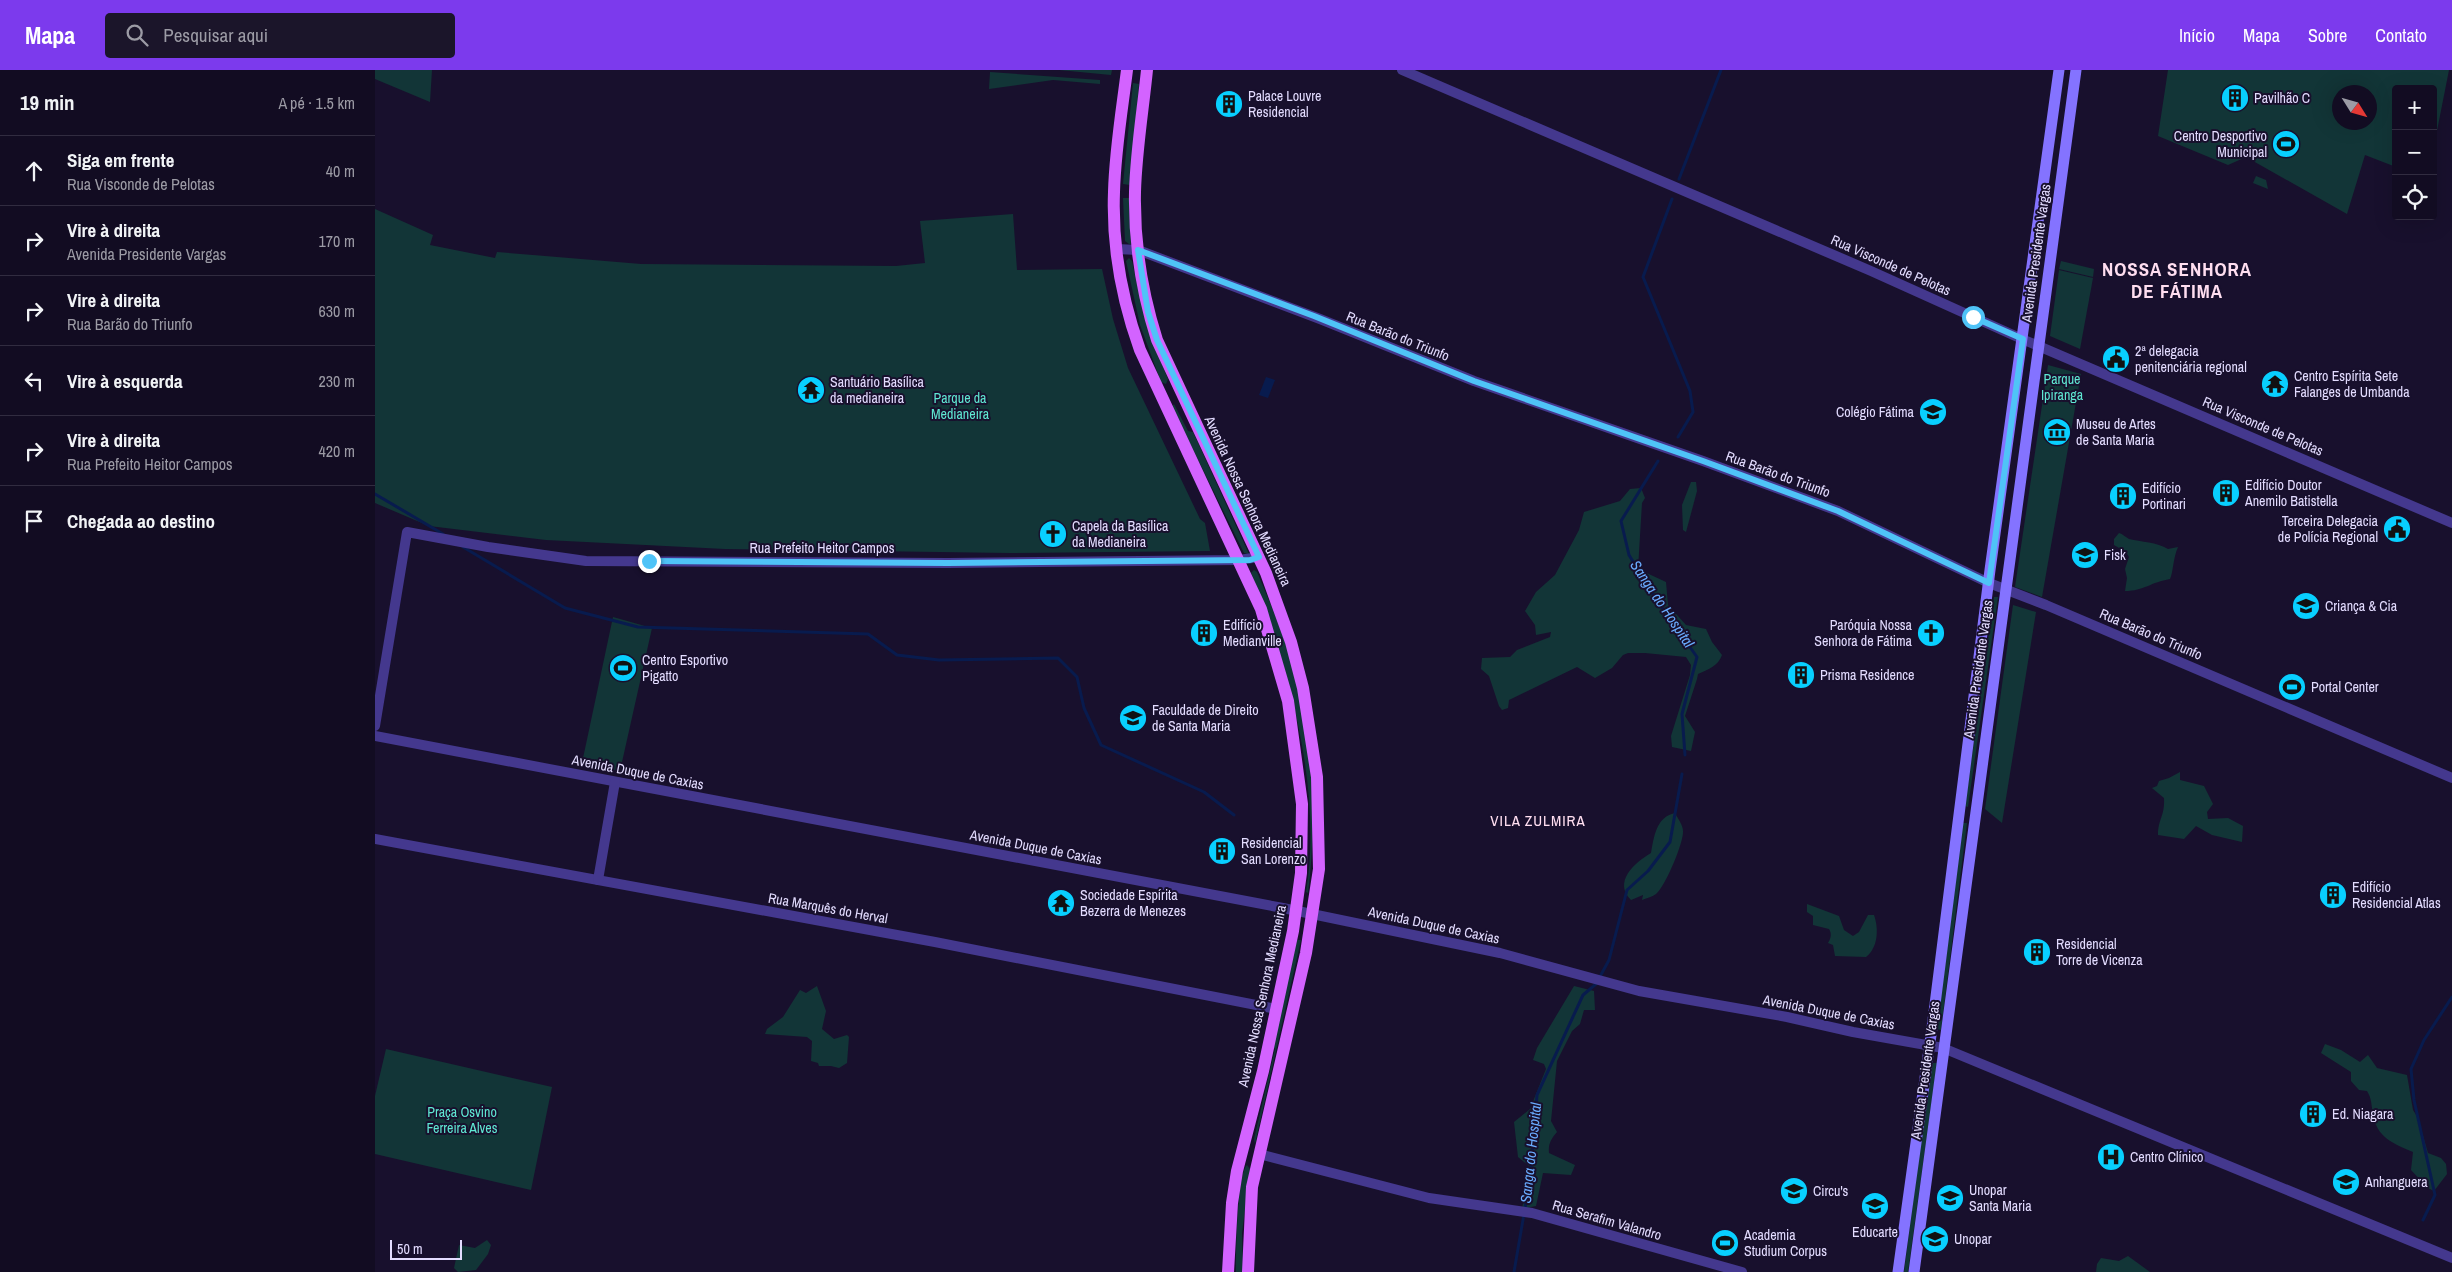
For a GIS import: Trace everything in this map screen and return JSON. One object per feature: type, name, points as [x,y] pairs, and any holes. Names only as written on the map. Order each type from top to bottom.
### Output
[{"type":"main road","name":"Avenida Nossa Senhora Medianeira","points":[[1127,70],[1114,193],[1117,249],[1129,320],[1140,350],[1261,610],[1274,648],[1288,702],[1298,763],[1303,833],[1296,910],[1276,1009],[1237,1171],[1232,1203],[1228,1272]]},
{"type":"main road","name":"Avenida Nossa Senhora Medianeira","points":[[1147,70],[1135,191],[1138,250],[1148,312],[1157,340],[1259,557],[1279,606],[1303,688],[1312,738],[1319,817],[1319,869],[1306,953],[1259,1154],[1249,1216],[1248,1272]]},
{"type":"main road","name":"Avenida Presidente Vargas","points":[[1898,1272],[2059,70]]},
{"type":"main road","name":"Avenida Presidente Vargas","points":[[1914,1272],[2004,589],[2076,70]]},
{"type":"main road","points":[[1114,193],[1135,191]]},
{"type":"main road","points":[[1247,1131],[1247,1140],[1259,1154]]},
{"type":"street","name":"Rua Visconde de Pelotas","points":[[1402,70],[1871,270],[2023,339],[2452,523]]},
{"type":"street","name":"Rua Barão do Triunfo","points":[[1117,249],[1138,250],[1314,316],[1474,381],[1703,461],[1838,511],[1989,583],[2452,778]]},
{"type":"street","name":"Rua Prefeito Heitor Campos","points":[[375,726],[407,532],[488,547],[586,561],[957,563],[1239,560],[1259,557]]},
{"type":"street","name":"Avenida Duque de Caxias","points":[[375,736],[1312,913],[1500,953],[1639,991],[1930,1044],[2452,1258]]},
{"type":"street","points":[[598,880],[615,782]]},
{"type":"street","name":"Rua Marquês do Herval","points":[[375,839],[935,942],[1276,1009]]},
{"type":"street","name":"Rua Serafim Valandro","points":[[1259,1154],[1429,1198],[1532,1213],[1742,1272]]},
{"type":"green space","points":[[375,70],[432,70],[430,102],[375,79]]},
{"type":"green space","points":[[1059,70],[1112,70],[1111,75]]},
{"type":"green space","name":"Centro Desportivo Municipal","points":[[2168,70],[2449,70],[2437,131],[2437,85],[2392,85],[2392,165],[2365,155],[2347,214],[2246,157],[2228,165],[2158,136]]},
{"type":"green space","points":[[990,72],[1100,80],[1100,84],[1053,80],[989,89]]},
{"type":"green space","points":[[1133,83],[1139,84],[1130,185],[1123,184]]},
{"type":"green space","points":[[2256,176],[2266,180],[2268,189],[2253,183]]},
{"type":"green space","points":[[1123,198],[1129,198],[1131,244],[1125,241]]},
{"type":"green space","name":"Parque da Medianeira","points":[[375,209],[433,235],[430,245],[495,258],[497,252],[641,264],[896,266],[925,263],[920,221],[1013,214],[1017,270],[1102,269],[1113,319],[1128,368],[1200,519],[1205,523],[1210,551],[1009,553],[725,549],[546,540],[429,526],[375,503]]},
{"type":"green space","points":[[1129,258],[1132,261],[1152,336],[1168,379],[1166,384],[1161,382],[1140,325],[1126,261]]},
{"type":"green space","points":[[2061,261],[2094,269],[2093,277],[2059,269]]},
{"type":"green space","points":[[2059,270],[2093,278],[2080,349],[2050,336]]},
{"type":"green space","name":"Parque Ipiranga","points":[[2048,365],[2081,374],[2042,597],[2015,587]]},
{"type":"green space","points":[[1174,404],[1188,431],[1193,432],[1249,554],[1244,553],[1172,407]]},
{"type":"green space","points":[[1691,482],[1696,482],[1697,491],[1686,532],[1683,530],[1682,505]]},
{"type":"green space","points":[[1641,488],[1645,498],[1642,503],[1638,569],[1666,582],[1668,605],[1686,625],[1706,629],[1712,642],[1722,655],[1716,665],[1698,674],[1685,716],[1695,732],[1691,751],[1672,747],[1671,736],[1690,675],[1691,665],[1686,657],[1628,653],[1623,655],[1612,668],[1595,678],[1577,667],[1509,700],[1508,708],[1502,710],[1489,676],[1481,669],[1482,658],[1510,657],[1517,650],[1550,637],[1551,632],[1536,635],[1535,625],[1525,611],[1536,592],[1555,575],[1579,530],[1584,512],[1620,501],[1630,489]]},
{"type":"green space","points":[[2119,533],[2129,539],[2168,549],[2178,547],[2170,579],[2137,590],[2125,591],[2127,578],[2125,569],[2129,557],[2126,552],[2114,545],[2114,539]]},
{"type":"green space","points":[[1254,570],[1257,572],[1283,636],[1300,698],[1306,730],[1310,763],[1313,829],[1308,893],[1306,892],[1310,853],[1310,813],[1306,771],[1290,688],[1265,609],[1251,573]]},
{"type":"green space","points":[[1994,597],[1998,597],[1968,807],[1965,806]]},
{"type":"green space","points":[[2013,605],[2036,612],[2002,823],[1985,809]]},
{"type":"green space","name":"Centro Esportivo Pigatto","points":[[613,617],[652,628],[620,771],[582,763]]},
{"type":"green space","points":[[2180,772],[2180,780],[2204,786],[2213,804],[2207,812],[2208,819],[2228,818],[2243,826],[2242,842],[2212,835],[2196,826],[2184,839],[2158,835],[2164,798],[2152,788],[2157,786],[2159,781]]},
{"type":"green space","points":[[1675,813],[1683,831],[1669,874],[1656,894],[1642,900],[1643,895],[1631,900],[1624,886],[1628,874],[1638,862],[1651,853],[1655,834],[1660,823],[1669,815]]},
{"type":"green space","points":[[1963,823],[1967,823],[1941,1030],[1937,1029]]},
{"type":"green space","points":[[1807,904],[1839,916],[1844,930],[1853,936],[1859,932],[1868,915],[1874,915],[1877,926],[1873,949],[1866,957],[1835,956],[1833,945],[1828,943],[1831,936],[1829,929],[1813,925],[1813,916],[1807,912]]},
{"type":"green space","points":[[1297,940],[1301,940],[1255,1144],[1254,1139],[1275,1049],[1273,1046]]},
{"type":"green space","points":[[817,986],[826,1011],[822,1029],[834,1039],[847,1035],[849,1037],[847,1063],[839,1068],[819,1066],[818,1063],[811,1061],[812,1041],[807,1037],[765,1034],[767,1029],[783,1017],[800,990],[806,993]]},
{"type":"green space","points":[[1574,986],[1594,991],[1595,1010],[1584,1010],[1580,1024],[1572,1031],[1557,1061],[1551,1121],[1557,1132],[1550,1142],[1549,1153],[1575,1165],[1571,1175],[1543,1173],[1536,1206],[1522,1209],[1534,1170],[1518,1157],[1514,1122],[1530,1109],[1546,1069],[1544,1064],[1533,1060],[1537,1048]]},
{"type":"green space","points":[[2325,1044],[2341,1050],[2360,1062],[2368,1055],[2377,1068],[2407,1075],[2413,1110],[2418,1118],[2428,1153],[2441,1158],[2446,1164],[2447,1174],[2434,1191],[2428,1188],[2411,1170],[2413,1152],[2393,1143],[2378,1129],[2371,1099],[2367,1091],[2359,1090],[2351,1081],[2351,1072],[2321,1053]]},
{"type":"green space","name":"Praça Osvino Ferreira Alves","points":[[386,1049],[552,1087],[531,1190],[375,1154],[375,1096]]},
{"type":"green space","points":[[1931,1063],[1937,1063],[1908,1272],[1904,1272]]},
{"type":"green space","points":[[1247,1165],[1250,1169],[1242,1233],[1243,1272],[1236,1272],[1239,1198],[1241,1183]]},
{"type":"green space","points":[[487,1240],[491,1245],[488,1254],[476,1270],[458,1272],[454,1268],[459,1245],[475,1248]]},
{"type":"green space","points":[[2128,1256],[2150,1272],[2096,1272],[2097,1264],[2101,1258],[2119,1261]]},
{"type":"water","points":[[1266,377],[1275,380],[1268,398],[1259,395]]},
{"type":"waterway","name":"Sanga do Hospital","points":[[1679,179],[1721,70]]},
{"type":"waterway","name":"Sanga do Hospital","points":[[1672,199],[1643,277],[1690,391],[1693,412],[1678,437]]},
{"type":"waterway","name":"Sanga do Hospital","points":[[1658,461],[1621,521],[1629,555],[1658,602],[1697,657],[1682,714],[1685,755]]},
{"type":"waterway","points":[[375,494],[443,534]]},
{"type":"waterway","points":[[463,547],[565,608],[638,627],[868,634],[897,655],[939,660],[1058,658],[1077,677],[1084,708],[1101,745],[1204,792],[1234,815]]},
{"type":"waterway","name":"Sanga do Hospital","points":[[1514,1272],[1530,1179],[1537,1095],[1583,995],[1596,984],[1609,960],[1627,890],[1648,871],[1670,842],[1682,774]]},
{"type":"waterway","points":[[2423,1220],[2435,1195],[2414,1100],[2411,1069],[2424,1040],[2452,997]]},
{"type":"place","name":"Pavilhão C","points":[[2235,98]]},
{"type":"place","name":"Palace Louvre Residencial","points":[[1229,104]]},
{"type":"place","name":"Centro Desportivo Municipal","points":[[2286,144]]},
{"type":"place","name":"2ª delegacia penitenciária regional","points":[[2116,359]]},
{"type":"place","name":"Centro Espírita Sete Falanges de Umbanda","points":[[2275,384]]},
{"type":"place","name":"Santuário Basílica da medianeira","points":[[811,390]]},
{"type":"place","name":"Colégio Fátima","points":[[1933,412]]},
{"type":"place","name":"Museu de Artes de Santa Maria","points":[[2057,432]]},
{"type":"place","name":"Edifício Doutor Anemilo Batistella","points":[[2226,493]]},
{"type":"place","name":"Edifício Portinari","points":[[2123,496]]},
{"type":"place","name":"Terceira Delegacia de Polícia Regional","points":[[2397,529]]},
{"type":"place","name":"Capela da Basílica da Medianeira","points":[[1053,534]]},
{"type":"place","name":"Fisk","points":[[2085,555]]},
{"type":"place","name":"Criança & Cia","points":[[2306,606]]},
{"type":"place","name":"Edifício Medianville","points":[[1204,633]]},
{"type":"place","name":"Paróquia Nossa Senhora de Fátima","points":[[1931,633]]},
{"type":"place","name":"Centro Esportivo Pigatto","points":[[623,668]]},
{"type":"place","name":"Prisma Residence","points":[[1801,675]]},
{"type":"place","name":"Portal Center","points":[[2292,687]]},
{"type":"place","name":"Faculdade de Direito de Santa Maria","points":[[1133,718]]},
{"type":"place","name":"Residencial San Lorenzo","points":[[1222,851]]},
{"type":"place","name":"Edifício Residencial Atlas","points":[[2333,895]]},
{"type":"place","name":"Sociedade Espírita Bezerra de Menezes","points":[[1061,903]]},
{"type":"place","name":"Residencial Torre de Vicenza","points":[[2037,952]]},
{"type":"place","name":"Ed. Niagara","points":[[2313,1114]]},
{"type":"place","name":"Centro Clínico","points":[[2111,1157]]},
{"type":"place","name":"Anhanguera","points":[[2346,1182]]},
{"type":"place","name":"Circu's","points":[[1794,1191]]},
{"type":"place","name":"Unopar Santa Maria","points":[[1950,1198]]},
{"type":"place","name":"Educarte","points":[[1875,1206]]},
{"type":"place","name":"Unopar","points":[[1935,1239]]},
{"type":"place","name":"Academia Studium Corpus","points":[[1725,1243]]},
{"type":"district","name":"NOSSA SENHORA DE FÁTIMA","points":[[2177,280]]},
{"type":"district","name":"VILA ZULMIRA","points":[[1538,821]]},
{"type":"route","points":[[649,561],[948,563],[1250,560],[1259,557],[1157,340],[1148,312],[1138,250],[1314,316],[1474,381],[1703,461],[1838,511],[1989,583],[2023,339],[1973,317]]}]
